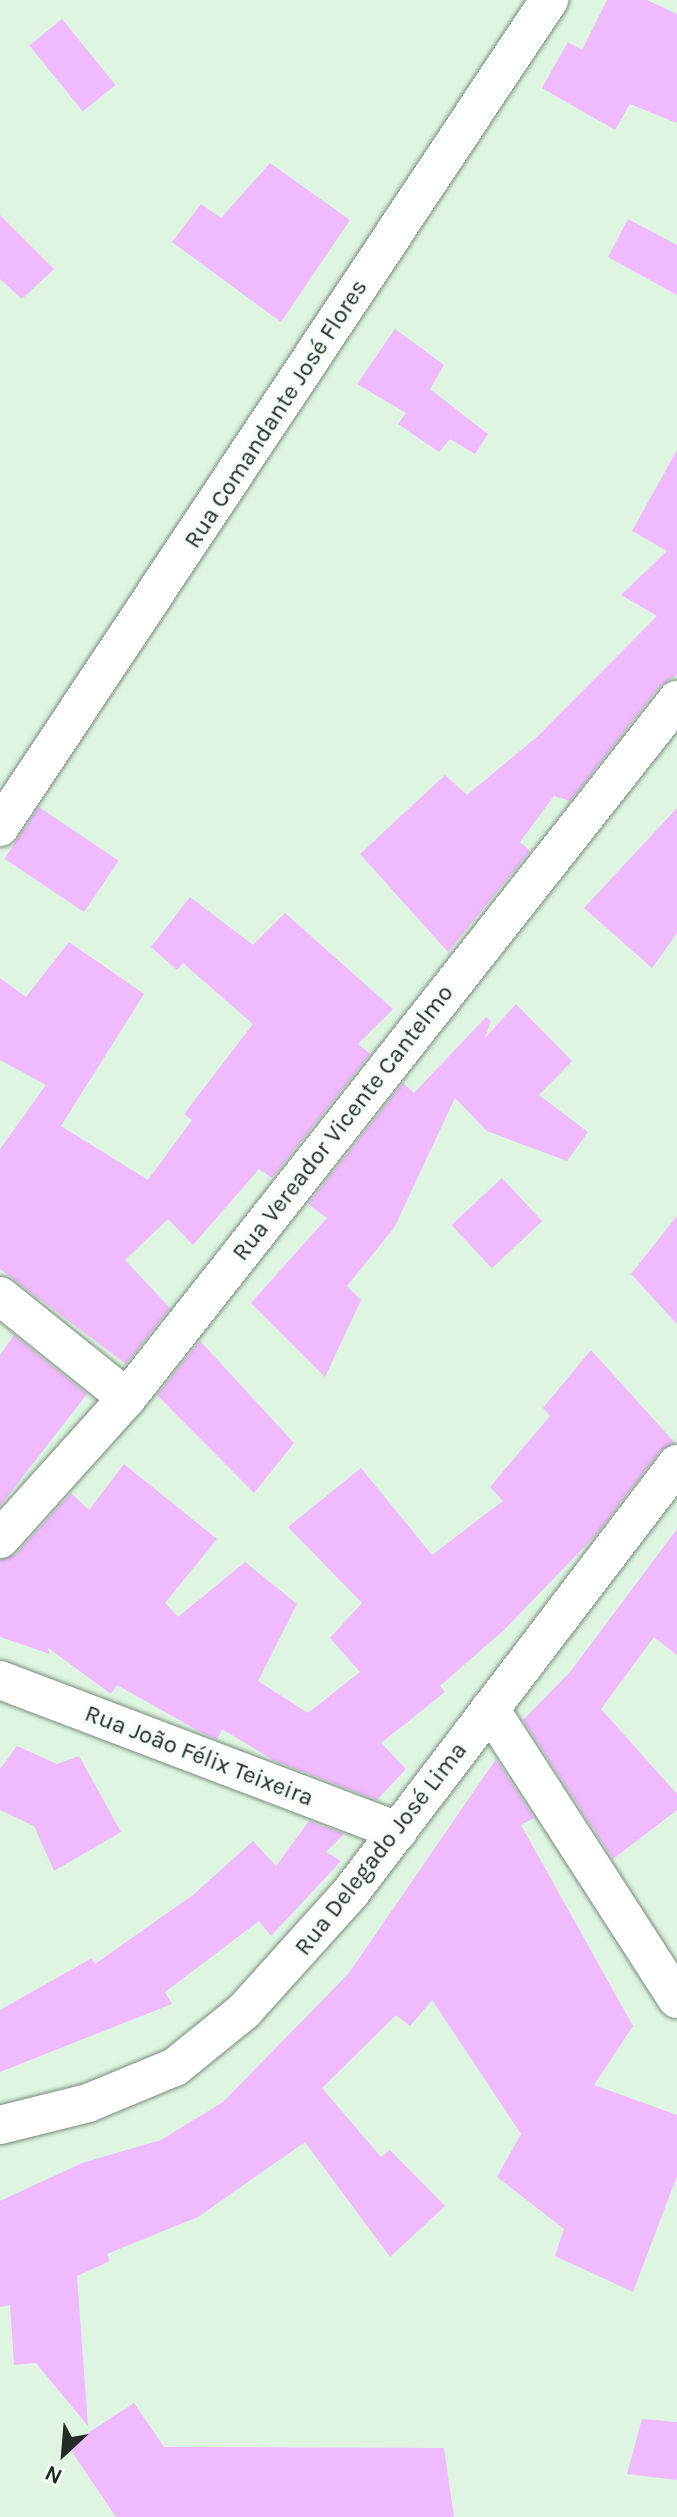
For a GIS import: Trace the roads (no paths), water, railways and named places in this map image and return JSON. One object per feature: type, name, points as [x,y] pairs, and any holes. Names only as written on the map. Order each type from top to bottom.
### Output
[{"type":"street","name":"Rua Comandante José Flores","points":[[0,827],[549,0]]},
{"type":"street","name":"Rua Vereador Vicente Cantelmo","points":[[0,1539],[127,1398],[677,700]]},
{"type":"street","points":[[0,1296],[127,1398]]},
{"type":"street","name":"Rua Delegado José Lima","points":[[0,2125],[88,2103],[175,2067],[298,1955],[398,1831],[677,1464]]},
{"type":"street","name":"Rua João Félix Teixeira","points":[[0,1680],[398,1831]]},
{"type":"street","points":[[490,1709],[677,1999]]}]
